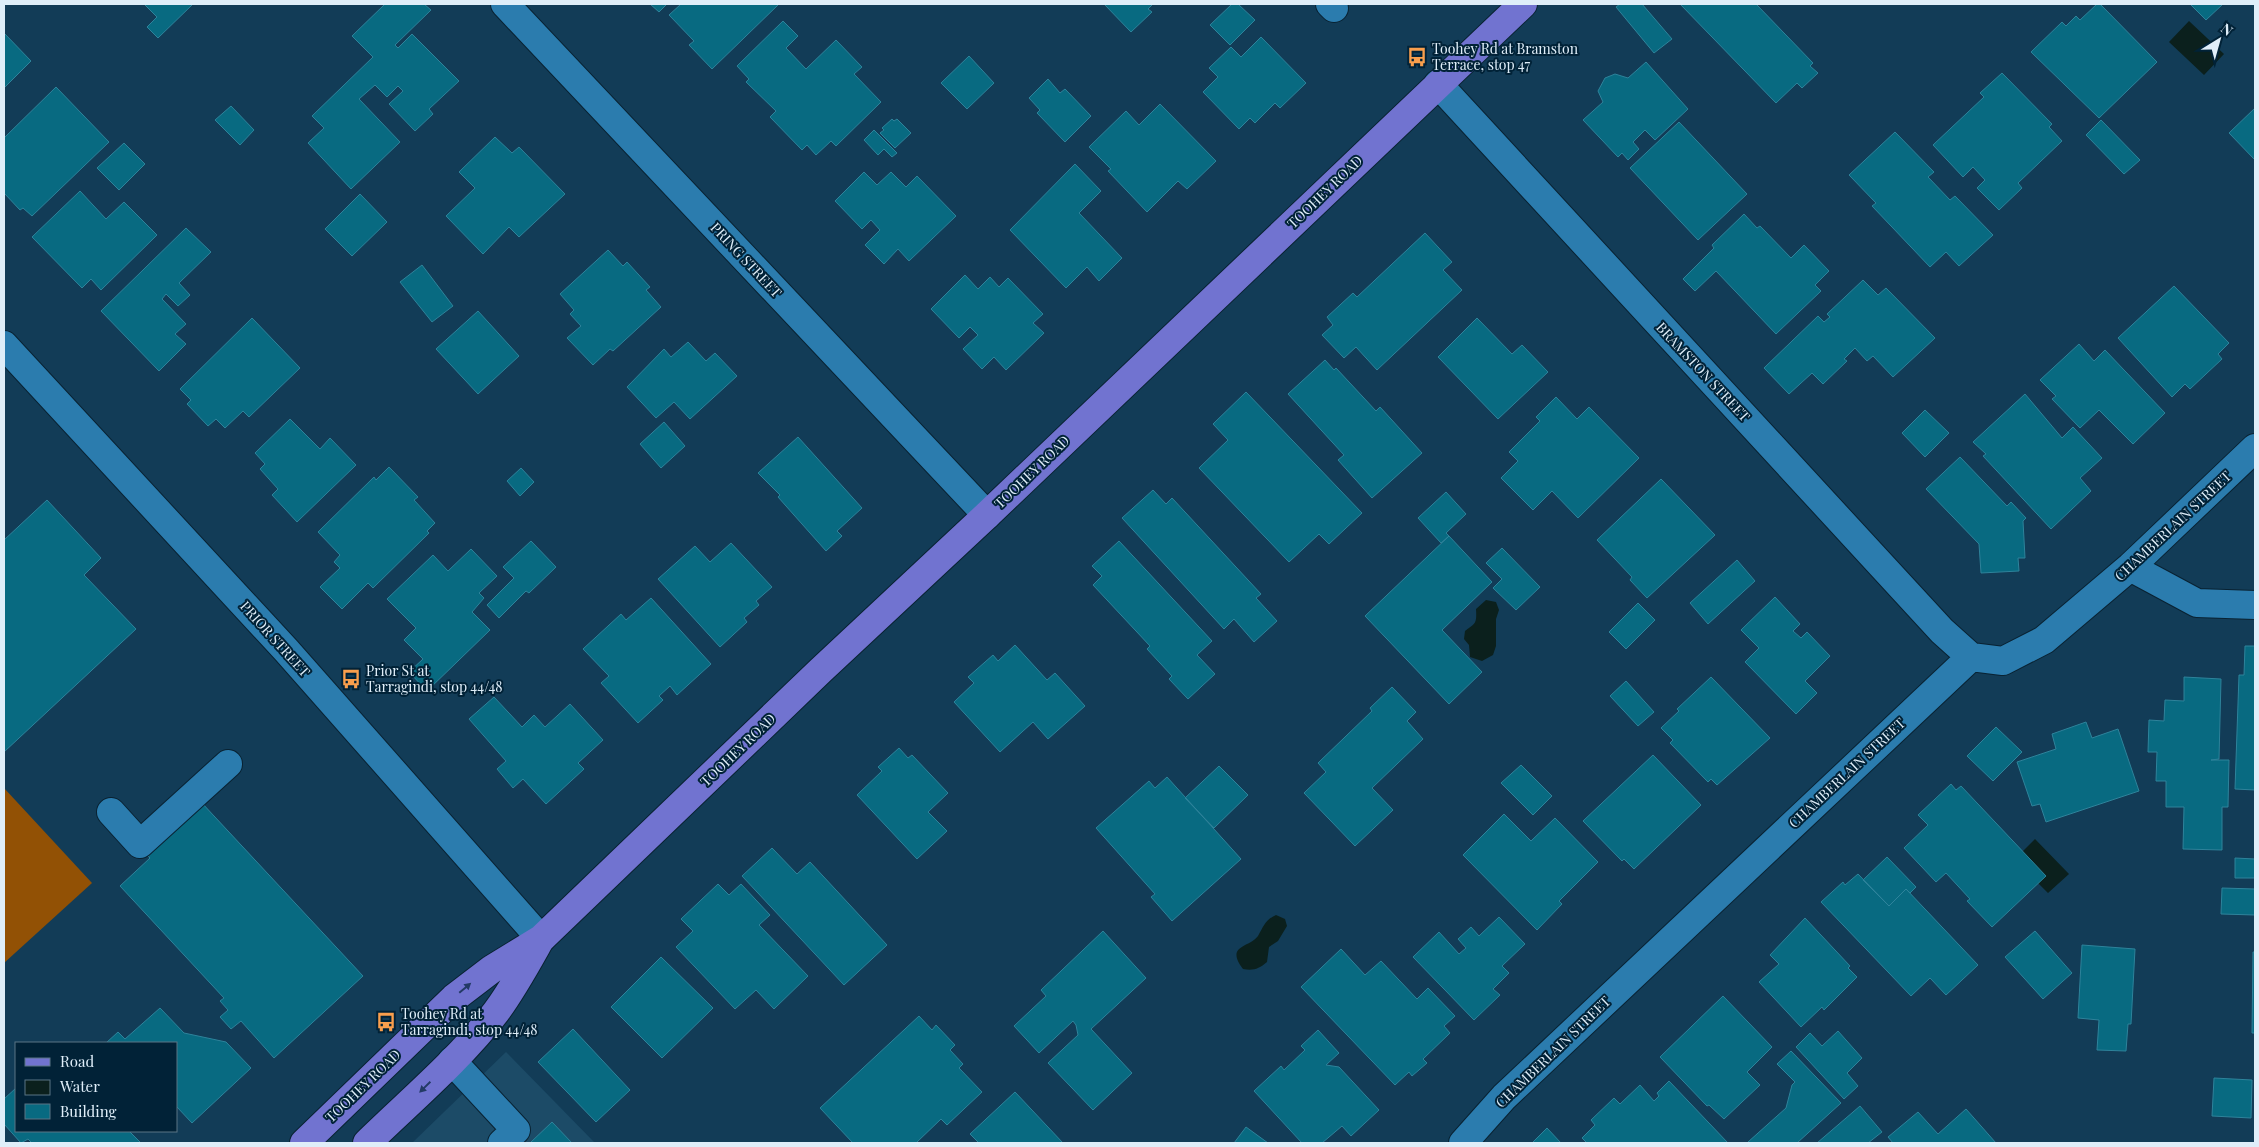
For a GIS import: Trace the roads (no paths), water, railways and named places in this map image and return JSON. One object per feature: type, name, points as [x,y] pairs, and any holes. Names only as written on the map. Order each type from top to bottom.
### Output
[{"type":"main road","name":"TOOHEY ROAD","points":[[304,1143],[454,998],[492,969],[541,939],[820,671],[987,516],[1523,4]]},
{"type":"main road","name":"TOOHEY ROAD","points":[[367,1143],[452,1060],[496,1012],[511,991],[541,939]]},
{"type":"street","name":"PRING STREET","points":[[505,4],[987,516]]},
{"type":"street","name":"BRAMSTON STREET","points":[[1438,84],[1936,624],[1971,657]]},
{"type":"street","name":"PRIOR STREET","points":[[4,344],[286,650],[541,939]]},
{"type":"street","name":"CHAMBERLAIN STREET","points":[[1463,1143],[1504,1097],[1971,657],[2003,661],[2044,640],[2130,567],[2255,448]]},
{"type":"street","points":[[2130,567],[2197,603],[2255,605]]},
{"type":"street","points":[[111,812],[140,844],[228,764]]},
{"type":"street","points":[[452,1060],[516,1130],[502,1143]]},
{"type":"water","points":[[2189,21],[2224,54],[2204,75],[2169,42]]},
{"type":"water","points":[[1486,600],[1496,602],[1499,610],[1496,619],[1496,646],[1493,655],[1482,661],[1470,657],[1469,645],[1464,639],[1465,631],[1476,621],[1476,609]]},
{"type":"water","points":[[2035,839],[2069,874],[2048,893],[2038,883],[2022,852]]},
{"type":"water","points":[[1276,915],[1285,919],[1287,926],[1278,941],[1269,947],[1267,962],[1256,969],[1243,969],[1236,955],[1237,951],[1254,940],[1267,921]]},
{"type":"place","name":"Toohey Rd at Bramston Terrace, stop 47","points":[[1417,57]]},
{"type":"place","name":"Prior St at Tarragindi, stop 44/48","points":[[351,679]]},
{"type":"place","name":"Toohey Rd at Tarragindi, stop 44/48","points":[[386,1022]]}]
